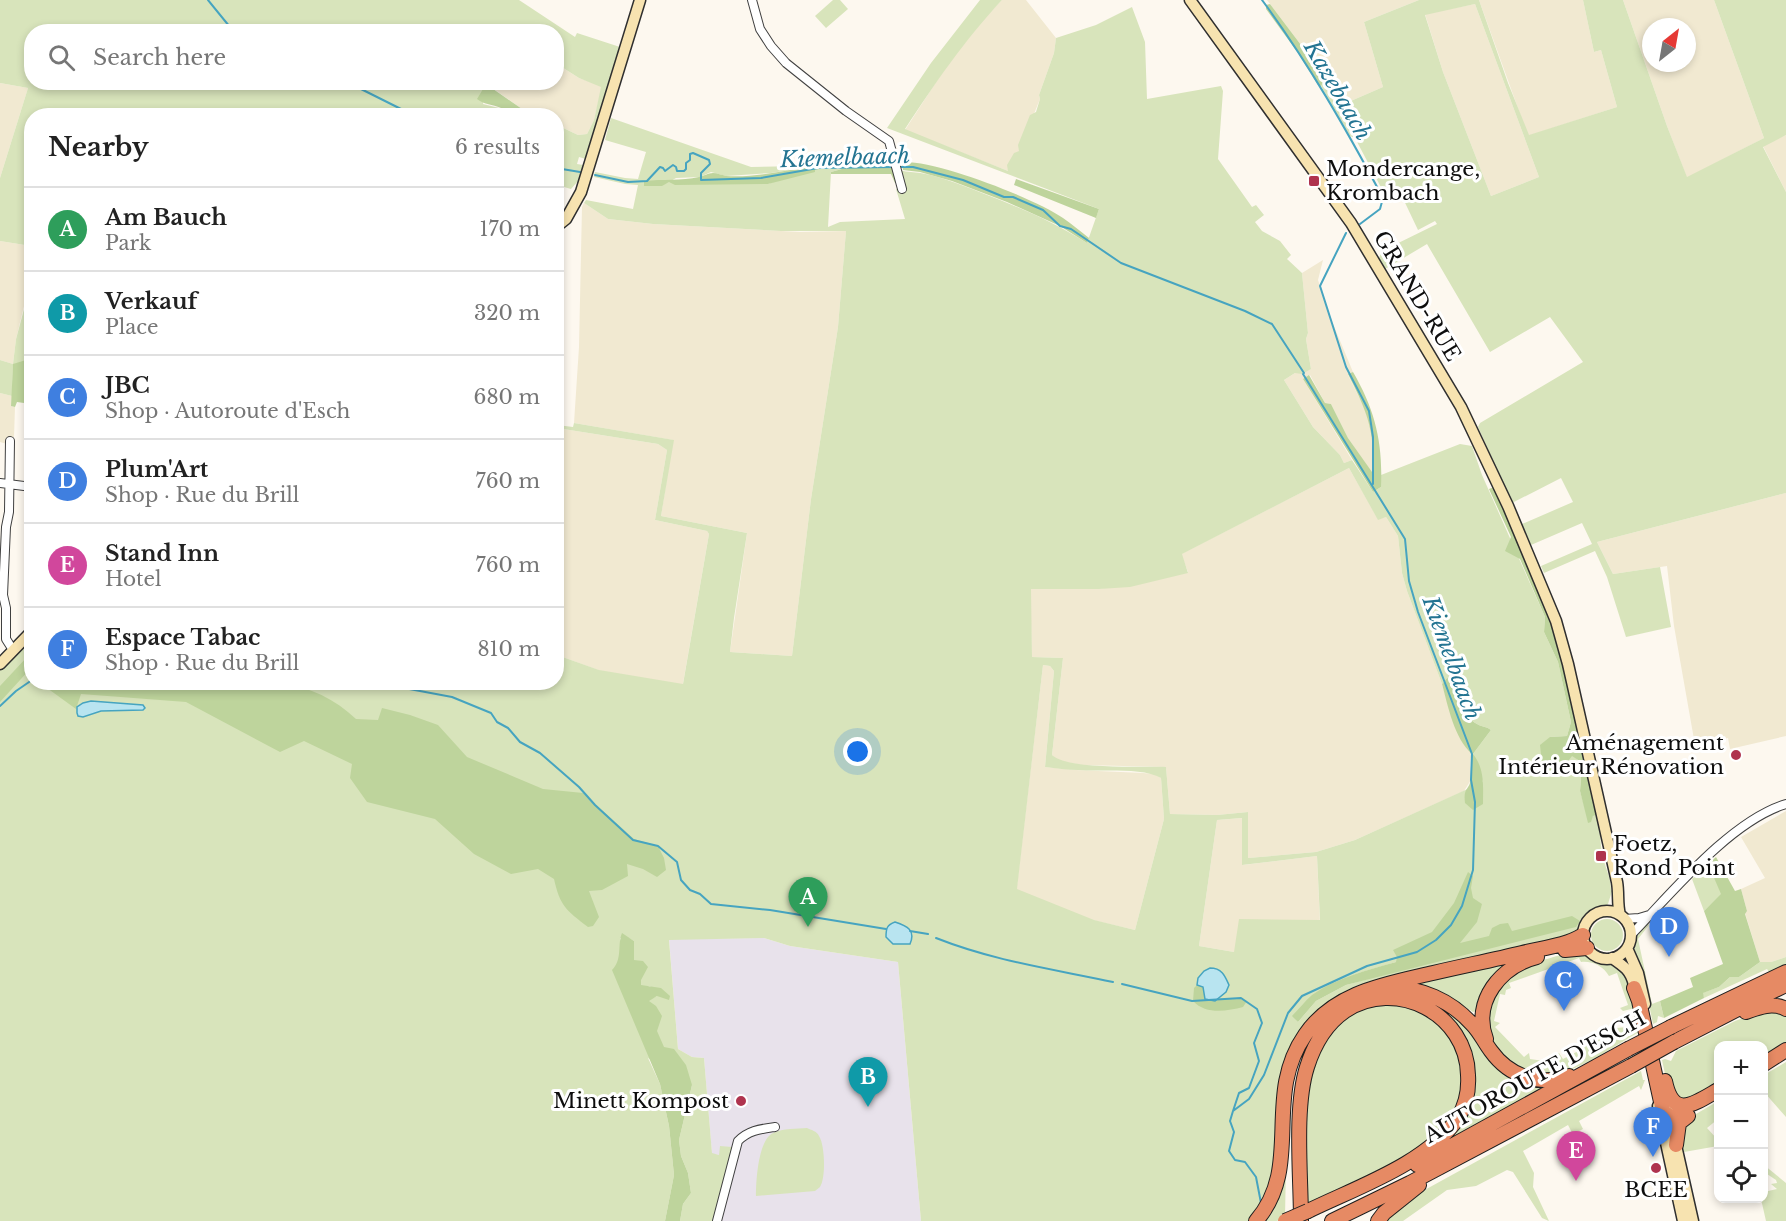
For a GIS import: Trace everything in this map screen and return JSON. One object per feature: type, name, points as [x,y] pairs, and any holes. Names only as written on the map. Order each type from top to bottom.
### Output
[{"type":"highway","points":[[1256,1221],[1271,1200],[1280,1169],[1281,1111],[1288,1071],[1297,1047],[1316,1021],[1349,997],[1377,986],[1575,940],[1585,941]]},
{"type":"highway","points":[[1492,1052],[1485,1035],[1485,1005],[1490,990],[1500,976],[1515,965],[1532,958],[1578,947],[1585,941]]},
{"type":"highway","name":"AUTOROUTE D'ESCH","points":[[1306,1218],[1485,1129],[1628,1049],[1786,972]]},
{"type":"highway","name":"AUTOROUTE D'ESCH","points":[[1332,1221],[1443,1166],[1674,1042],[1786,985]]},
{"type":"highway","points":[[1360,993],[1398,988],[1434,997],[1452,1006],[1466,1018],[1492,1052],[1516,1073],[1536,1080],[1561,1079],[1596,1066]]},
{"type":"highway","points":[[1635,988],[1640,1001],[1663,1111],[1676,1119],[1684,1118]]},
{"type":"highway","points":[[1285,1221],[1306,1218],[1391,1171],[1427,1149],[1447,1131],[1459,1116],[1469,1087],[1466,1054],[1452,1029],[1431,1009],[1419,1003],[1395,998],[1368,1001],[1345,1011],[1328,1026],[1320,1038],[1307,1069],[1300,1110],[1306,1218]]},
{"type":"highway","points":[[1694,1032],[1768,1005],[1786,1009]]},
{"type":"highway","points":[[1292,1221],[1292,1111],[1296,1082],[1306,1046],[1324,1015]]},
{"type":"highway","points":[[1648,1017],[1652,1025],[1667,1092],[1671,1099],[1684,1106],[1692,1105],[1714,1093]]},
{"type":"highway","points":[[1768,1061],[1786,1050]]},
{"type":"highway","points":[[1768,1070],[1786,1059]]},
{"type":"highway","points":[[1676,1145],[1679,1123],[1714,1101]]},
{"type":"highway","points":[[1378,1221],[1391,1207],[1443,1166]]},
{"type":"main road","points":[[564,221],[581,192],[640,0]]},
{"type":"main road","name":"GRAND-RUE","points":[[1190,0],[1351,223],[1461,407],[1508,506],[1556,621],[1568,664],[1617,882],[1618,905],[1622,917]]},
{"type":"main road","points":[[0,664],[24,640]]},
{"type":"main road","points":[[1617,882],[1614,898],[1605,911],[1591,917],[1584,928],[1585,941],[1598,957],[1612,958],[1625,966],[1632,978],[1683,1221]]},
{"type":"main road","points":[[1605,911],[1622,917],[1628,923],[1631,935],[1623,953],[1612,958]]},
{"type":"main road","points":[[1627,948],[1638,973],[1693,1221]]},
{"type":"street","points":[[752,0],[760,29],[786,63],[889,141],[902,189]]},
{"type":"street","points":[[10,441],[4,483],[9,512],[6,527],[3,595],[6,608],[6,639],[13,650]]},
{"type":"street","points":[[4,483],[24,486]]},
{"type":"street","points":[[1631,935],[1720,845],[1745,826],[1786,804]]},
{"type":"street","points":[[1622,917],[1639,918],[1650,915]]},
{"type":"street","points":[[717,1221],[738,1141],[752,1131],[775,1127]]},
{"type":"shaded area","points":[[1002,0],[1026,0],[1056,38],[1054,53],[1039,95],[1040,99],[1019,151],[1008,171],[905,130],[972,31]]},
{"type":"shaded area","points":[[1267,0],[1419,0],[1364,22],[1383,87],[1337,107],[1304,49]]},
{"type":"shaded area","points":[[1479,0],[1583,0],[1594,52],[1601,50],[1617,107],[1528,136]]},
{"type":"shaded area","points":[[1623,0],[1714,0],[1764,138],[1687,178],[1648,72],[1696,72],[1696,18],[1642,18],[1642,54]]},
{"type":"shaded area","points":[[1475,4],[1539,177],[1491,196],[1443,72],[1425,14]]},
{"type":"shaded area","points":[[564,68],[579,78],[602,86],[594,120],[587,134],[578,135],[564,128],[564,108],[521,108],[495,90],[564,90]]},
{"type":"shaded area","points":[[0,83],[27,90],[0,178]]},
{"type":"shaded area","points":[[1786,135],[1786,192],[1763,146]]},
{"type":"shaded area","points":[[584,203],[608,219],[653,224],[800,232],[846,231],[838,327],[811,499],[792,656],[730,652],[747,533],[661,516],[673,440],[574,423],[579,347],[582,207]]},
{"type":"shaded area","points":[[0,241],[24,245],[24,306],[13,364],[0,360]]},
{"type":"shaded area","points":[[1323,260],[1318,280],[1353,372],[1348,375],[1365,409],[1373,437],[1372,473],[1348,438],[1331,404],[1325,403],[1310,375],[1303,379],[1352,460],[1344,463],[1340,455],[1313,427],[1284,380],[1295,373],[1311,369],[1306,339],[1308,333],[1302,273]]},
{"type":"shaded area","points":[[0,393],[12,396],[11,406],[15,407],[14,437],[8,437],[7,444],[0,442]]},
{"type":"shaded area","points":[[564,429],[658,444],[667,450],[655,520],[707,531],[709,534],[682,689],[601,671],[564,658]]},
{"type":"shaded area","points":[[1349,468],[1378,519],[1386,517],[1398,536],[1402,573],[1407,591],[1442,684],[1452,718],[1472,754],[1471,780],[1464,791],[1355,840],[1316,852],[1248,858],[1248,812],[1217,815],[1170,814],[1166,767],[1082,765],[1057,761],[1052,755],[1063,658],[1032,657],[1030,589],[1099,589],[1188,572],[1181,554]]},
{"type":"shaded area","points":[[1786,493],[1786,736],[1730,749],[1728,738],[1695,745],[1674,626],[1667,566],[1613,574],[1597,542]]},
{"type":"shaded area","points":[[1043,665],[1050,666],[1054,671],[1045,767],[1154,774],[1161,778],[1164,819],[1135,930],[1015,902]]},
{"type":"shaded area","points":[[1786,811],[1786,957],[1771,962],[1760,962],[1745,913],[1747,911],[1741,889],[1765,878],[1741,837]]},
{"type":"shaded area","points":[[1243,818],[1243,865],[1317,856],[1320,924],[1234,952],[1199,946],[1217,820]]},
{"type":"shaded area","name":"Minett Kompost","points":[[764,938],[790,946],[898,962],[921,1221],[713,1221],[719,1155],[712,1154],[704,1058],[692,1057],[678,1049],[669,939]]},
{"type":"green space","points":[[0,0],[519,0],[555,24],[24,24],[24,87],[0,83]]},
{"type":"green space","points":[[833,0],[840,0],[848,9],[826,28],[815,16]]},
{"type":"green space","points":[[980,0],[1002,0],[950,63],[905,129],[1008,171],[1007,165],[1014,153],[1019,151],[1018,145],[1030,115],[1036,112],[1039,95],[1054,53],[1056,38],[1096,25],[1132,7],[1145,42],[1147,99],[1221,86],[1223,91],[1218,159],[1252,207],[1256,205],[1264,215],[1255,222],[1262,231],[1280,241],[1291,255],[1287,259],[1302,273],[1308,333],[1306,339],[1311,369],[1302,374],[1295,373],[1284,380],[1313,427],[1340,455],[1344,463],[1352,460],[1373,492],[1381,487],[1381,475],[1460,444],[1472,446],[1482,475],[1545,617],[1544,632],[1558,662],[1571,722],[1567,736],[1550,737],[1578,760],[1581,778],[1580,791],[1589,822],[1593,816],[1597,815],[1602,853],[1612,891],[1608,904],[1589,914],[1574,937],[1358,985],[1335,997],[1316,1013],[1301,1032],[1277,1143],[1272,1185],[1259,1210],[1249,1221],[921,1221],[898,962],[790,946],[764,938],[669,940],[678,1049],[692,1057],[704,1058],[712,1153],[719,1155],[720,1146],[732,1147],[713,1221],[680,1221],[683,1204],[691,1193],[679,1140],[692,1085],[648,1058],[660,1084],[669,1126],[674,1175],[665,1221],[0,1221],[0,670],[24,644],[24,690],[564,690],[564,658],[599,670],[683,684],[709,534],[707,531],[655,520],[667,450],[658,444],[564,429],[564,426],[573,427],[574,423],[674,440],[661,516],[747,533],[730,652],[792,656],[811,499],[838,327],[846,231],[781,231],[653,224],[608,219],[584,203],[586,200],[633,209],[638,185],[594,177],[595,172],[638,179],[646,152],[605,140],[611,118],[751,167],[856,165],[831,172],[828,227],[840,222],[905,219],[896,189],[902,188],[898,171],[901,171],[929,175],[965,186],[1036,215],[1087,243],[1099,209],[887,128],[931,63]],"holes":[[[815,166],[768,184],[669,182],[676,178],[700,177],[711,172],[726,176],[771,173]],[[644,181],[669,182],[644,185]],[[1349,468],[1378,520],[1386,517],[1398,536],[1402,573],[1407,591],[1442,684],[1447,678],[1455,680],[1468,716],[1472,721],[1491,730],[1473,754],[1483,782],[1355,840],[1316,852],[1248,858],[1248,812],[1217,815],[1170,814],[1166,767],[1089,765],[1060,760],[1052,755],[1063,658],[1032,657],[1031,589],[1130,587],[1188,573],[1182,554]],[[1043,665],[1050,666],[1054,671],[1045,767],[1143,772],[1161,778],[1164,819],[1135,930],[1094,920],[1017,889]],[[1242,818],[1242,865],[1317,856],[1320,920],[1239,919],[1234,952],[1199,946],[1217,820]],[[620,938],[629,938],[634,941],[634,960],[641,986],[650,986],[657,996],[648,1000],[620,954]],[[1396,962],[1393,972],[1346,985],[1316,1001],[1298,1022],[1293,1016],[1335,982]]]},
{"type":"green space","points":[[1419,0],[1479,0],[1529,135],[1617,107],[1601,50],[1594,52],[1583,0],[1623,0],[1642,54],[1642,72],[1648,72],[1687,177],[1764,138],[1714,0],[1786,0],[1786,135],[1763,147],[1786,192],[1786,493],[1597,542],[1613,574],[1660,567],[1671,627],[1626,637],[1607,577],[1595,551],[1544,573],[1541,566],[1592,544],[1582,523],[1531,545],[1522,524],[1573,502],[1561,478],[1512,503],[1478,427],[1480,423],[1583,362],[1550,317],[1490,352],[1427,244],[1385,269],[1379,258],[1382,251],[1437,224],[1435,221],[1418,230],[1398,188],[1385,195],[1355,138],[1350,136],[1321,86],[1323,83],[1337,107],[1383,87],[1364,22]],"holes":[[[1475,4],[1539,177],[1491,196],[1443,72],[1425,15]]]},
{"type":"green space","points":[[1270,4],[1304,49],[1323,83],[1321,86],[1318,85],[1266,9],[1266,5]]},
{"type":"green space","points":[[564,30],[575,37],[577,33],[620,47],[586,159],[579,157],[577,164],[583,165],[579,180],[571,189],[564,187],[564,128],[578,135],[587,134],[594,120],[601,87],[579,78],[564,68]]},
{"type":"green space","points":[[27,90],[485,90],[483,104],[499,108],[24,108],[24,245],[0,241],[0,178]]},
{"type":"green space","points":[[482,90],[495,90],[521,108],[501,108],[477,99]]},
{"type":"green space","points":[[902,162],[937,167],[1008,191],[1049,210],[1070,223],[1089,238],[1087,243],[1060,226],[1007,202],[952,181],[903,170]]},
{"type":"green space","points":[[878,164],[894,168],[895,183],[891,174],[831,174],[831,172],[856,165]]},
{"type":"green space","points":[[815,166],[815,172],[768,184],[675,185],[669,182],[662,186],[644,186],[644,181],[685,179],[711,173],[748,176]]},
{"type":"green space","points":[[1016,179],[1099,209],[1096,218],[1014,185]]},
{"type":"green space","points":[[24,309],[24,362],[13,365],[12,396],[0,393],[0,360],[13,364],[16,339]]},
{"type":"green space","points":[[24,361],[24,403],[17,402],[15,407],[11,406],[13,364]]},
{"type":"green space","points":[[1353,372],[1372,413],[1379,441],[1381,487],[1373,492],[1303,379],[1309,375],[1325,403],[1331,404],[1348,438],[1372,472],[1371,432],[1365,410],[1348,374]]},
{"type":"green space","points":[[1494,487],[1552,622],[1564,663],[1597,815],[1593,816],[1591,822],[1588,823],[1580,791],[1581,778],[1578,760],[1572,756],[1563,768],[1550,770],[1542,763],[1540,745],[1550,737],[1567,736],[1571,722],[1558,662],[1544,632],[1545,617],[1520,559],[1505,551],[1511,537],[1489,489]]},
{"type":"green space","points":[[24,660],[24,676],[0,702],[0,686]]},
{"type":"green space","points":[[1447,678],[1455,680],[1462,704],[1472,721],[1491,730],[1473,754],[1480,766],[1483,804],[1473,810],[1465,803],[1465,792],[1472,773],[1472,754],[1452,721],[1442,684]]},
{"type":"green space","points":[[50,690],[308,690],[322,695],[356,719],[378,720],[382,708],[410,715],[438,725],[467,757],[543,789],[583,793],[634,839],[658,846],[664,858],[666,870],[657,877],[627,864],[628,876],[602,890],[589,891],[599,917],[593,926],[588,927],[565,907],[554,879],[538,869],[511,874],[474,854],[435,819],[367,802],[350,778],[352,764],[304,741],[280,752],[186,702],[81,694],[76,709]]},
{"type":"green space","points":[[1716,857],[1735,891],[1741,889],[1747,911],[1745,914],[1760,962],[1739,977],[1730,977],[1719,987],[1703,993],[1704,998],[1664,1018],[1660,1001],[1693,987],[1690,978],[1723,964],[1704,911],[1721,894],[1708,864]]},
{"type":"green space","points":[[1708,864],[1722,894],[1704,911],[1692,879]]},
{"type":"green space","points":[[1468,872],[1473,876],[1471,888],[1473,898],[1482,904],[1477,922],[1460,943],[1489,936],[1492,928],[1500,924],[1508,923],[1512,931],[1572,916],[1580,921],[1576,927],[1346,985],[1316,1001],[1298,1022],[1292,1016],[1321,989],[1352,975],[1396,962],[1397,957],[1393,950],[1432,932],[1454,903]]},
{"type":"green space","points":[[1607,919],[1619,923],[1623,935],[1619,947],[1607,951],[1595,947],[1591,935],[1595,923]]},
{"type":"green space","points":[[1647,923],[1649,925],[1638,939],[1652,1004],[1660,1001],[1664,1018],[1658,1016],[1657,1022],[1653,1024],[1645,985],[1635,1008],[1623,1011],[1620,1008],[1628,1005],[1617,973],[1609,976],[1601,967],[1590,962],[1581,962],[1579,958],[1509,983],[1511,988],[1506,990],[1505,995],[1500,994],[1494,1021],[1500,1023],[1495,1027],[1524,1057],[1529,1053],[1530,1059],[1551,1062],[1552,1054],[1559,1053],[1563,1059],[1584,1048],[1581,1042],[1591,1037],[1594,1042],[1609,1035],[1606,1029],[1638,1026],[1639,1032],[1594,1058],[1558,1074],[1530,1073],[1515,1066],[1502,1056],[1489,1029],[1489,1013],[1494,997],[1507,977],[1517,970],[1542,960],[1574,952],[1583,952],[1598,961],[1616,964]]},
{"type":"green space","points":[[622,933],[634,941],[634,960],[643,961],[648,967],[641,980],[641,985],[661,988],[670,996],[669,1000],[657,996],[649,1001],[656,1006],[662,1016],[657,1031],[664,1047],[674,1049],[686,1065],[692,1085],[679,1140],[691,1193],[683,1204],[680,1221],[665,1221],[674,1175],[669,1126],[660,1084],[612,970],[618,961]]},
{"type":"green space","points":[[1786,957],[1786,965],[1769,972],[1767,969],[1704,998],[1702,993],[1719,987],[1730,977],[1739,977],[1760,962],[1771,962]]},
{"type":"green space","points":[[1511,959],[1477,1011],[1473,1012],[1453,999],[1406,985]]},
{"type":"green space","points":[[1197,985],[1203,986],[1205,999],[1237,998],[1247,1001],[1243,1007],[1230,1010],[1210,1010],[1193,1001],[1194,988]]},
{"type":"green space","points":[[1423,997],[1457,1014],[1489,1053],[1549,1086],[1468,1128],[1452,1140],[1449,1134],[1469,1100],[1455,1027]]},
{"type":"green space","points":[[1395,1003],[1417,1008],[1448,1032],[1464,1067],[1462,1096],[1446,1128],[1390,1167],[1306,1208],[1305,1121],[1308,1091],[1315,1062],[1327,1038],[1346,1018],[1372,1005]]},
{"type":"green space","points":[[1768,1009],[1786,1014],[1786,1044],[1768,1055],[1768,1041],[1714,1041],[1714,1086],[1685,1103],[1668,1088],[1662,1060],[1671,1061],[1676,1051],[1735,1021]]},
{"type":"green space","points":[[1786,1062],[1786,1117],[1768,1097],[1768,1073]]},
{"type":"green space","points":[[1641,1071],[1643,1080],[1645,1080],[1641,1090],[1639,1086],[1579,1121],[1583,1129],[1577,1132],[1587,1151],[1582,1152],[1568,1125],[1523,1151],[1534,1173],[1533,1187],[1549,1221],[1542,1218],[1513,1172],[1507,1170],[1476,1186],[1447,1190],[1403,1221],[1384,1221],[1421,1192]]},
{"type":"green space","points":[[1714,1103],[1714,1122],[1707,1128],[1714,1136],[1714,1147],[1684,1152],[1680,1136],[1686,1120]]},
{"type":"green space","points":[[1287,1112],[1285,1217],[1277,1221],[1260,1221]]},
{"type":"green space","points":[[807,1128],[818,1134],[823,1146],[824,1169],[820,1187],[815,1191],[756,1196],[761,1152],[768,1137],[781,1130]]},
{"type":"green space","points":[[1768,1168],[1786,1183],[1786,1221],[1766,1221],[1762,1203],[1768,1203],[1768,1191],[1777,1189],[1771,1184],[1777,1183],[1768,1175]]},
{"type":"water","points":[[91,701],[143,705],[145,708],[143,710],[101,711],[83,717],[78,716],[77,707]]},
{"type":"water","points":[[895,922],[909,929],[912,935],[910,944],[893,944],[886,937],[888,927]]},
{"type":"water","points":[[1210,968],[1220,971],[1229,985],[1226,992],[1215,1001],[1205,999],[1203,987],[1197,985],[1198,978]]},
{"type":"waterway","name":"Kiemelbaach","points":[[208,0],[228,24]]},
{"type":"waterway","name":"Kazebaach","points":[[1262,0],[1326,96],[1383,198],[1380,209],[1360,224]]},
{"type":"waterway","name":"Kiemelbaach","points":[[363,90],[399,108]]},
{"type":"waterway","name":"Kiemelbaach","points":[[595,175],[628,182],[647,181],[660,167],[665,171],[673,165],[677,171],[684,171],[686,163],[690,160],[690,154],[693,153],[709,160],[710,164],[701,173],[701,180],[761,178],[818,168],[894,167]]},
{"type":"waterway","name":"Kiemelbaach","points":[[900,167],[913,167],[963,180],[1004,197],[1013,197],[1043,210],[1060,226],[1071,229],[1121,263],[1245,311],[1272,324],[1304,373]]},
{"type":"waterway","name":"Kiemelbaach","points":[[564,169],[580,172]]},
{"type":"waterway","name":"Kazebaach","points":[[1346,233],[1320,286],[1346,367],[1369,411],[1373,437],[1373,484]]},
{"type":"waterway","name":"Kiemelbaach","points":[[1261,1203],[1256,1177],[1245,1162],[1235,1160],[1229,1151],[1234,1132],[1230,1121],[1233,1111],[1249,1099],[1264,1075],[1288,1013],[1302,996],[1367,966],[1417,952],[1436,940],[1451,925],[1462,906],[1473,870],[1475,802],[1471,780],[1472,754],[1418,612],[1409,581],[1405,539],[1303,374]]},
{"type":"waterway","points":[[0,706],[24,686]]},
{"type":"waterway","points":[[415,690],[452,697],[491,713],[497,722],[508,728],[520,742],[540,753],[579,787],[633,840],[658,846],[677,862],[681,880],[690,890],[700,894],[711,904],[770,910],[886,929]]},
{"type":"waterway","points":[[910,931],[928,934]]},
{"type":"waterway","points":[[936,938],[1001,959],[1113,982]]},
{"type":"waterway","points":[[1122,984],[1192,1001],[1241,998],[1257,1009],[1262,1023],[1254,1043],[1259,1061],[1249,1088],[1239,1093],[1233,1111]]},
{"type":"place","name":"Mondercange, Krombach","points":[[1314,181]]},
{"type":"place","name":"Aménagement Intérieur Rénovation","points":[[1736,755]]},
{"type":"place","name":"Foetz, Rond Point","points":[[1601,856]]},
{"type":"place","name":"Am Bauch","points":[[808,927]]},
{"type":"place","name":"Plum'Art","points":[[1669,957]]},
{"type":"place","name":"JBC","points":[[1564,1011]]},
{"type":"place","name":"Minett Kompost","points":[[741,1101]]},
{"type":"place","name":"Verkauf","points":[[868,1107]]},
{"type":"place","name":"Espace Tabac","points":[[1653,1157]]},
{"type":"place","name":"BCEE","points":[[1656,1168]]},
{"type":"place","name":"Stand Inn","points":[[1576,1181]]}]
